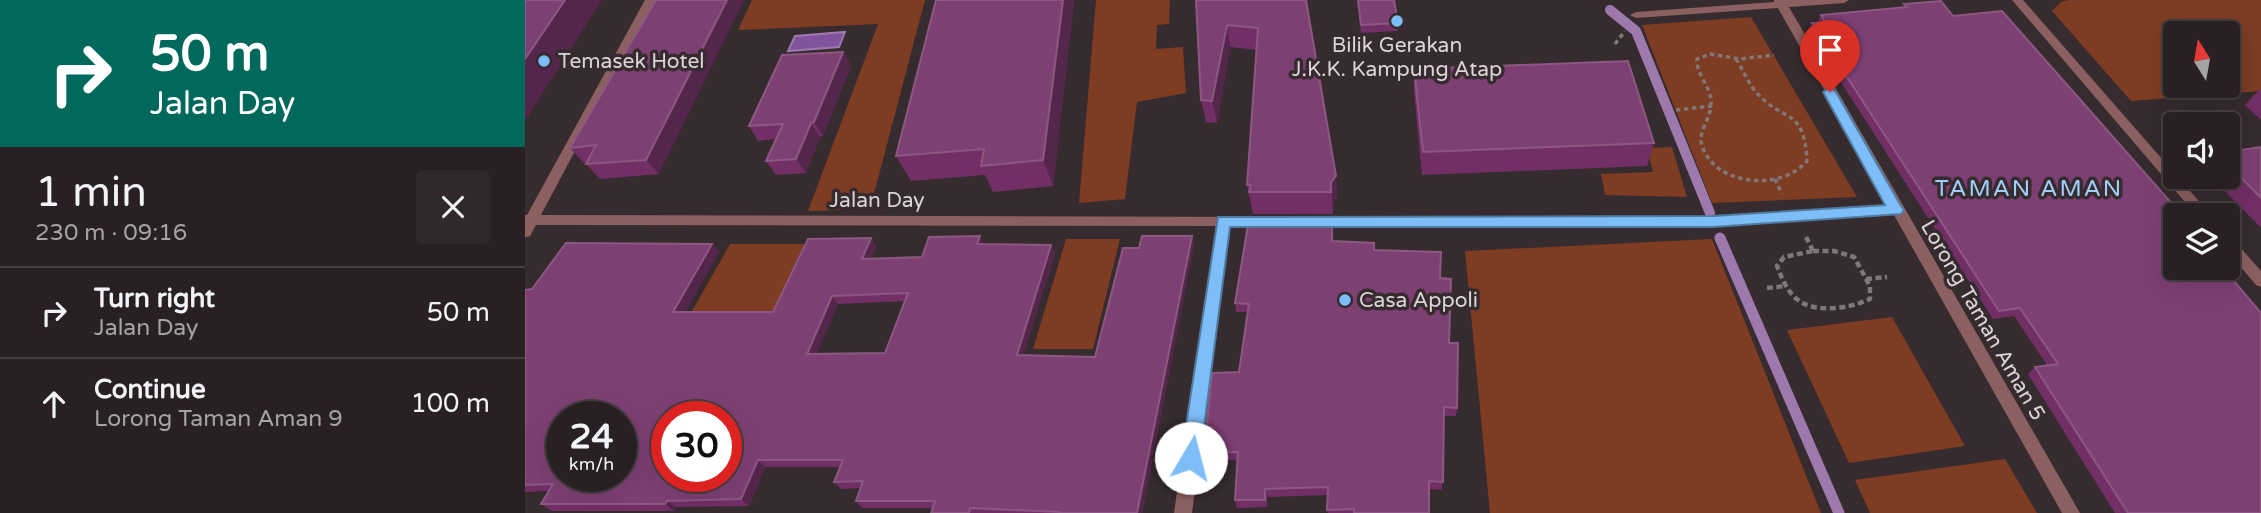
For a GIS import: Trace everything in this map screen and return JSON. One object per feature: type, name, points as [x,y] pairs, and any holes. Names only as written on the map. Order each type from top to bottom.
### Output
[{"type":"street","points":[[527,224],[650,0]]},
{"type":"street","points":[[1636,15],[1780,2],[1844,0]]},
{"type":"street","points":[[2017,0],[2194,203]]},
{"type":"street","name":"Lorong Taman Aman 5","points":[[1780,2],[1896,210],[2071,513]]},
{"type":"street","points":[[1302,221],[1713,221],[1896,210]]},
{"type":"street","name":"Jalan Day","points":[[527,224],[1276,221]]},
{"type":"street","points":[[1183,513],[1223,222]]},
{"type":"street","points":[[2240,257],[2261,281]]},
{"type":"path","points":[[1736,59],[1757,94],[1788,113],[1802,127],[1808,161],[1793,175],[1775,179],[1733,177],[1716,166],[1704,150],[1701,139],[1712,106],[1711,94],[1696,67],[1697,59],[1706,53],[1722,53],[1736,59],[1774,55]]},
{"type":"path","points":[[1675,110],[1712,106]]},
{"type":"path","points":[[1775,179],[1785,200]]},
{"type":"path","points":[[1806,236],[1814,251]]},
{"type":"path","points":[[1814,251],[1834,251],[1854,257],[1870,286],[1870,299],[1860,304],[1816,309],[1801,304],[1786,286],[1777,266],[1784,257],[1814,251]]},
{"type":"path","points":[[1866,279],[1887,277]]},
{"type":"path","points":[[1767,288],[1786,286]]},
{"type":"shaded area","points":[[752,0],[925,0],[870,209],[808,211],[878,24],[738,30]]},
{"type":"shaded area","points":[[1096,0],[1170,0],[1169,24],[1157,25],[1156,49],[1183,47],[1186,93],[1137,102],[1125,199],[1079,203]]},
{"type":"shaded area","points":[[2071,0],[2261,0],[2261,91],[2240,93],[2240,21],[2163,21],[2163,98],[2170,98],[2131,101],[2052,11],[2062,1]]},
{"type":"shaded area","points":[[1751,17],[1857,197],[1712,203],[1642,25]]},
{"type":"shaded area","points":[[845,32],[839,47],[788,51],[795,36]]},
{"type":"shaded area","points":[[1672,147],[1687,197],[1605,195],[1601,174],[1653,172],[1647,148]]},
{"type":"shaded area","points":[[1066,239],[1120,239],[1093,349],[1033,349]]},
{"type":"shaded area","points":[[1712,239],[1821,513],[1490,513],[1465,251]]},
{"type":"shaded area","points":[[730,244],[814,244],[761,350],[670,350]]},
{"type":"shaded area","points":[[1892,317],[1965,446],[1849,463],[1787,330]]},
{"type":"shaded area","points":[[2005,459],[2037,513],[1870,513],[1855,480]]},
{"type":"building","points":[[525,0],[565,0],[525,59]]},
{"type":"building","points":[[656,0],[727,0],[646,160],[586,164],[596,145],[570,148]]},
{"type":"building","points":[[936,0],[1063,0],[1043,160],[981,166],[984,149],[896,156]]},
{"type":"building","points":[[1196,0],[1306,0],[1336,176],[1331,182],[1331,192],[1249,192],[1251,185],[1247,185],[1258,28],[1227,25],[1212,101],[1201,100]]},
{"type":"building","points":[[1358,0],[1394,0],[1398,23],[1361,25]]},
{"type":"building","points":[[1941,1],[1953,16],[2002,11],[2171,203],[2163,203],[2163,280],[2233,280],[2261,313],[2261,513],[2128,513],[2035,367],[2058,364],[2020,308],[1999,311],[1812,23],[1825,22],[1821,15],[1907,7],[1904,4]]},
{"type":"building","points":[[843,52],[796,159],[766,161],[783,124],[749,126],[782,55]]},
{"type":"building","points":[[1628,61],[1654,143],[1423,152],[1414,69]]},
{"type":"building","points":[[2261,147],[2261,198],[2240,176],[2240,150]]},
{"type":"building","points":[[1249,219],[1332,220],[1332,241],[1374,243],[1374,250],[1441,252],[1440,278],[1451,279],[1449,343],[1458,343],[1457,408],[1444,407],[1443,482],[1429,481],[1429,513],[1354,513],[1354,509],[1327,510],[1328,487],[1265,489],[1265,500],[1235,500],[1238,452],[1204,453],[1212,373],[1239,372],[1249,304],[1235,303]]},
{"type":"building","points":[[980,236],[977,244],[1051,245],[1017,355],[1095,357],[1123,248],[1139,248],[1142,236],[1192,236],[1137,513],[1059,513],[970,508],[969,513],[931,513],[935,501],[856,501],[863,481],[834,482],[843,460],[758,460],[741,499],[667,501],[665,504],[541,504],[548,492],[637,492],[637,401],[546,401],[546,484],[525,485],[525,290],[532,289],[566,243],[712,244],[673,312],[773,312],[808,239],[871,238],[862,259],[922,257],[929,237]],"holes":[[[908,293],[885,353],[807,354],[832,296]]]},
{"type":"waterway","points":[[1610,10],[1636,31],[1710,213]]},
{"type":"waterway","points":[[1720,238],[1839,513]]},
{"type":"place","name":"Bilik Gerakan J.K.K. Kampung Atap","points":[[1397,21]]},
{"type":"place","name":"Temasek Hotel","points":[[544,61]]},
{"type":"place","name":"Casa Appoli","points":[[1345,300]]},
{"type":"district","name":"TAMAN AMAN","points":[[2029,188]]},
{"type":"route","points":[[1191,458],[1223,222],[1713,221],[1896,210],[1830,92]]}]
